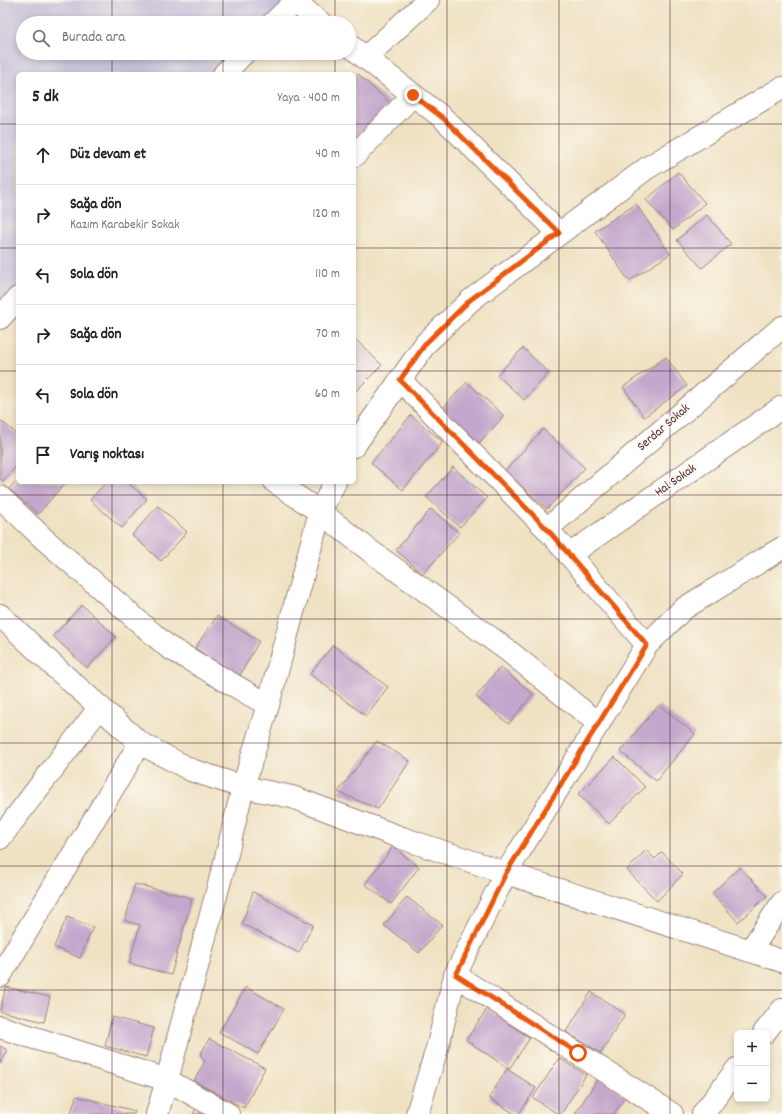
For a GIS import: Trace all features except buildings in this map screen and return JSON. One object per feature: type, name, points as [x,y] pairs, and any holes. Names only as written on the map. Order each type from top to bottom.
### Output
[{"type":"street","points":[[428,0],[357,51],[443,118],[559,233]]},
{"type":"street","points":[[281,16],[296,1],[313,16]]},
{"type":"street","points":[[226,72],[237,60]]},
{"type":"street","points":[[356,443],[426,343],[470,300],[647,168],[782,88]]},
{"type":"street","points":[[356,154],[413,95]]},
{"type":"street","points":[[0,318],[16,300]]},
{"type":"street","name":"Serdar Sokak","points":[[547,529],[782,327]]},
{"type":"street","points":[[400,380],[547,529],[647,645]]},
{"type":"street","name":"Hal Sokak","points":[[569,555],[782,407]]},
{"type":"street","points":[[278,484],[320,512],[373,553],[506,649],[599,724]]},
{"type":"street","points":[[157,1114],[168,1080],[243,787],[268,705],[320,512],[334,484]]},
{"type":"street","points":[[0,497],[44,539],[168,647],[268,705]]},
{"type":"street","points":[[417,1114],[438,1045],[456,975],[506,873],[647,645],[683,609],[782,548]]},
{"type":"street","points":[[0,615],[140,743],[191,770],[243,787],[292,797],[402,838],[506,873],[782,961]]},
{"type":"street","points":[[0,838],[100,707]]},
{"type":"street","points":[[0,976],[140,743]]},
{"type":"street","points":[[750,951],[782,903]]},
{"type":"street","points":[[456,975],[672,1114]]},
{"type":"street","points":[[766,1030],[782,1010]]},
{"type":"street","points":[[0,1027],[168,1080],[228,1114]]},
{"type":"street","points":[[704,1114],[734,1074]]},
{"type":"shaded area","points":[[0,0],[297,0],[280,16],[16,16],[16,60],[237,60],[226,72],[16,72],[16,300],[0,318]]},
{"type":"route","points":[[413,95],[443,118],[559,233],[470,300],[426,343],[400,380],[547,529],[647,645],[506,873],[456,975],[578,1053]]}]
